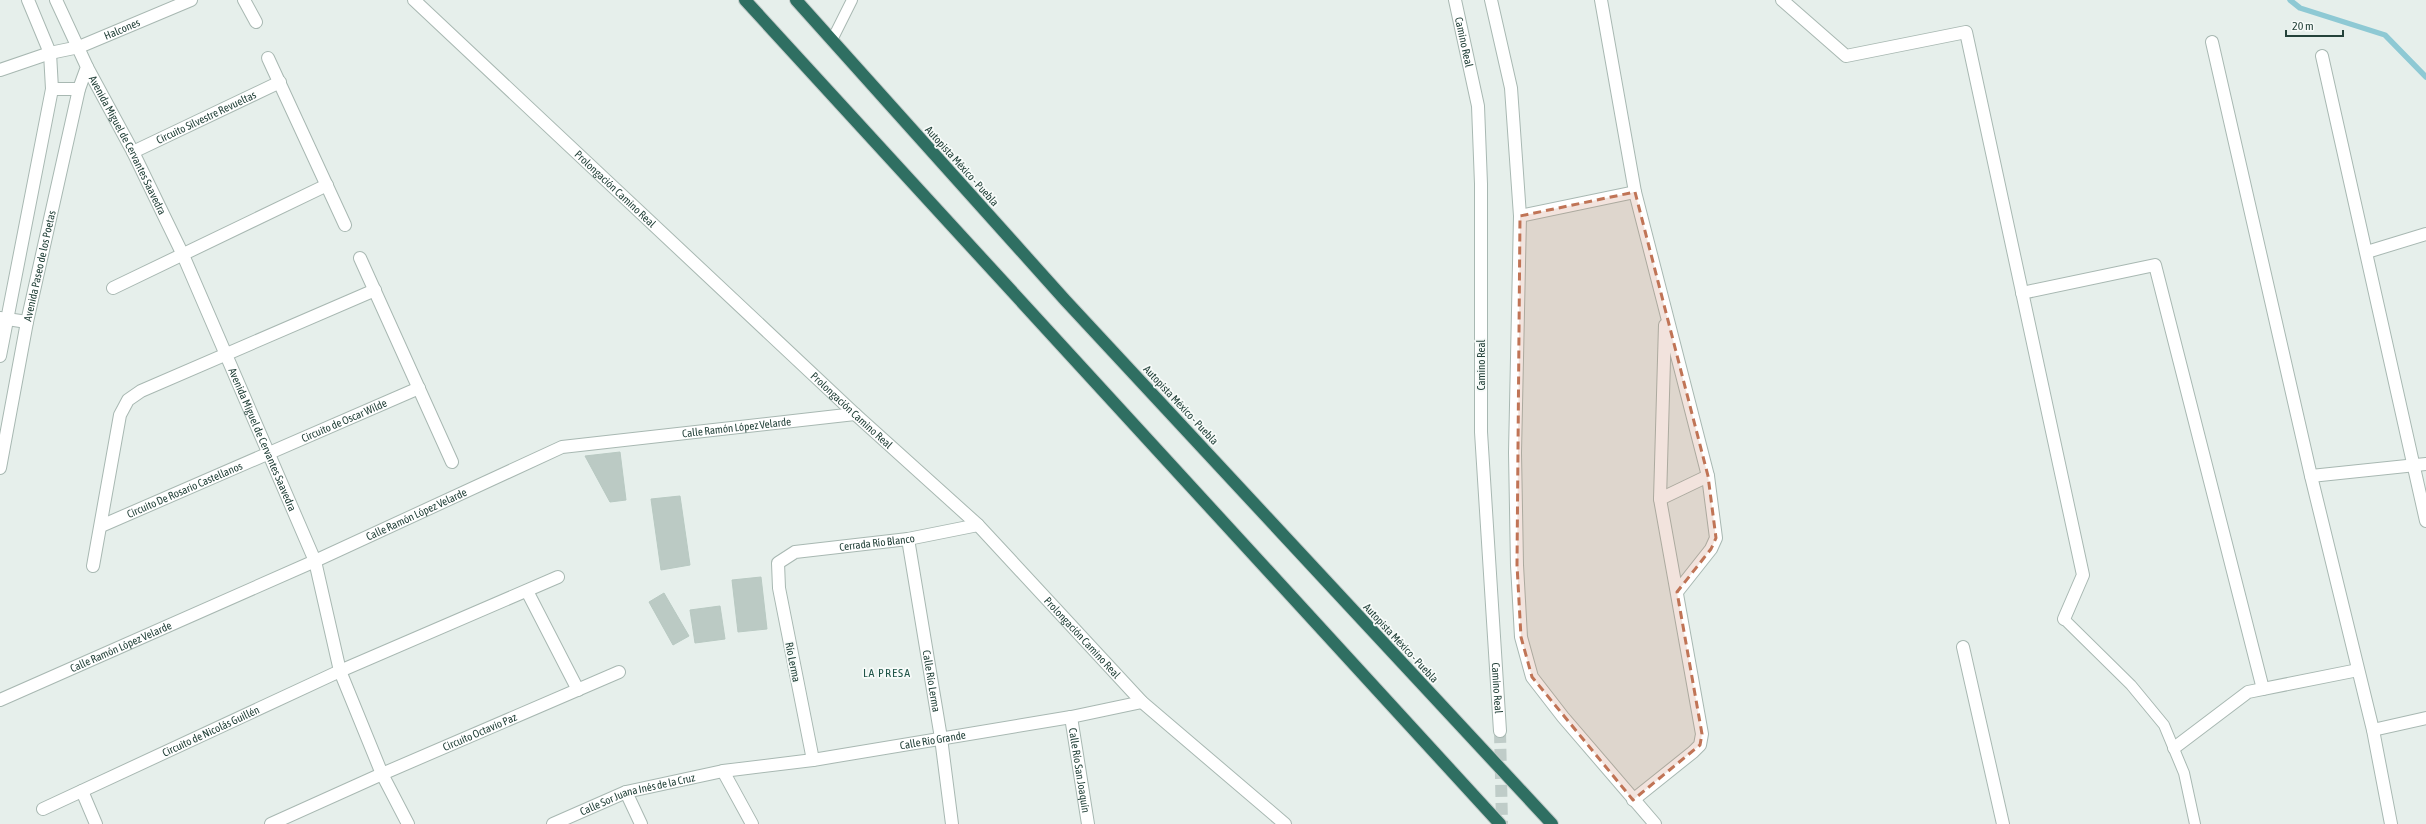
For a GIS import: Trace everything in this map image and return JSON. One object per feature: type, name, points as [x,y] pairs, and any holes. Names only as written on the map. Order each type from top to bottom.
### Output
[{"type":"highway","points":[[745,0],[1500,824]]},
{"type":"highway","name":"Autopista México - Puebla","points":[[796,0],[1065,300],[1552,824]]},
{"type":"street","points":[[28,0],[50,53]]},
{"type":"street","name":"Avenida Miguel de Cervantes Saavedra","points":[[56,0],[87,67],[133,152],[184,255],[227,354],[315,561],[340,671],[382,774],[408,824]]},
{"type":"street","name":"Halcones","points":[[0,70],[50,53],[79,47],[191,0]]},
{"type":"street","points":[[244,0],[256,22]]},
{"type":"street","name":"Prolongación Camino Real","points":[[414,0],[855,414],[978,525],[1142,702],[1285,824]]},
{"type":"street","name":"Camino Real","points":[[1455,0],[1478,106],[1481,184],[1481,432],[1500,731]]},
{"type":"street","points":[[1491,0],[1511,88],[1520,216],[1515,453],[1516,565],[1521,637],[1532,677],[1563,717],[1655,824]]},
{"type":"street","points":[[1601,0],[1635,192],[1708,476],[1716,538],[1712,548],[1677,592]]},
{"type":"street","points":[[1782,0],[1846,56],[1966,32],[2083,575],[2064,619]]},
{"type":"street","points":[[2212,42],[2311,476],[2373,730],[2391,824]]},
{"type":"street","name":"Avenida Paseo de los Poetas","points":[[0,356],[4,318],[52,89],[50,53]]},
{"type":"street","points":[[2322,56],[2367,252],[2420,465],[2426,521]]},
{"type":"street","points":[[268,58],[346,225]]},
{"type":"street","name":"Avenida Paseo de los Poetas","points":[[0,468],[28,322],[79,89],[87,67]]},
{"type":"street","name":"Circuito Silvestre Revueltas","points":[[133,152],[280,82]]},
{"type":"street","points":[[52,89],[79,89]]},
{"type":"street","points":[[114,288],[327,185]]},
{"type":"street","points":[[1520,216],[1635,192]]},
{"type":"street","points":[[2367,252],[2426,234]]},
{"type":"street","points":[[360,258],[452,462]]},
{"type":"street","points":[[2022,293],[2155,264],[2263,689]]},
{"type":"street","points":[[94,566],[120,415],[128,400],[141,391],[375,290]]},
{"type":"street","points":[[1633,800],[1700,745],[1702,734],[1660,499],[1665,310]]},
{"type":"street","points":[[4,318],[28,322]]},
{"type":"street","name":"Circuito de Oscar Wilde","points":[[268,453],[419,388]]},
{"type":"street","name":"Calle Ramón López Velarde","points":[[0,700],[315,561],[562,447],[855,414]]},
{"type":"street","name":"Circuito De Rosario Castellanos","points":[[101,526],[268,453]]},
{"type":"street","points":[[2311,476],[2420,465]]},
{"type":"street","points":[[1660,499],[1708,476]]},
{"type":"street","name":"Cerrada Río Blanco","points":[[778,563],[795,552],[908,540],[978,525]]},
{"type":"street","name":"Calle Río Lerma","points":[[908,540],[941,738],[952,824]]},
{"type":"street","name":"Río Lerma","points":[[778,563],[779,588],[813,760]]},
{"type":"street","points":[[340,671],[527,591],[558,576]]},
{"type":"street","points":[[527,591],[578,690]]},
{"type":"street","points":[[1963,647],[2003,824]]},
{"type":"street","points":[[2174,748],[2248,692],[2358,670]]},
{"type":"street","name":"Circuito de Nicolás Guillén","points":[[43,809],[340,671]]},
{"type":"street","name":"Circuito Octavio Paz","points":[[382,774],[619,672]]},
{"type":"street","name":"Calle Río Grande","points":[[723,771],[813,760],[1072,717],[1142,702]]},
{"type":"street","name":"Calle Río San Joaquín","points":[[1072,717],[1088,824]]},
{"type":"street","points":[[2373,730],[2426,718]]},
{"type":"street","points":[[723,771],[752,824]]},
{"type":"street","name":"Calle Sor Juana Inés de la Cruz","points":[[553,824],[626,792],[723,771]]},
{"type":"street","points":[[271,824],[382,774]]},
{"type":"street","points":[[82,791],[96,824]]},
{"type":"street","points":[[626,792],[641,824]]},
{"type":"lane","points":[[832,40],[852,0]]},
{"type":"lane","points":[[2064,619],[2131,685],[2164,725],[2184,773],[2195,824]]},
{"type":"highlighted area","points":[[1635,192],[1708,476],[1716,538],[1711,549],[1677,592],[1702,734],[1700,745],[1633,800],[1532,677],[1521,637],[1517,565],[1520,216]]},
{"type":"building","points":[[620,452],[626,500],[610,502],[585,456]]},
{"type":"building","points":[[680,496],[690,565],[661,570],[651,499]]},
{"type":"building","points":[[761,577],[767,629],[738,632],[732,580]]},
{"type":"building","points":[[664,593],[689,636],[673,645],[649,602]]},
{"type":"building","points":[[720,606],[725,639],[695,643],[690,610]]},
{"type":"waterway","points":[[2290,0],[2300,8],[2385,35],[2426,77]]},
{"type":"tunnel","points":[[1500,731],[1502,824]]},
{"type":"district","name":"LA PRESA","points":[[887,673]]}]
